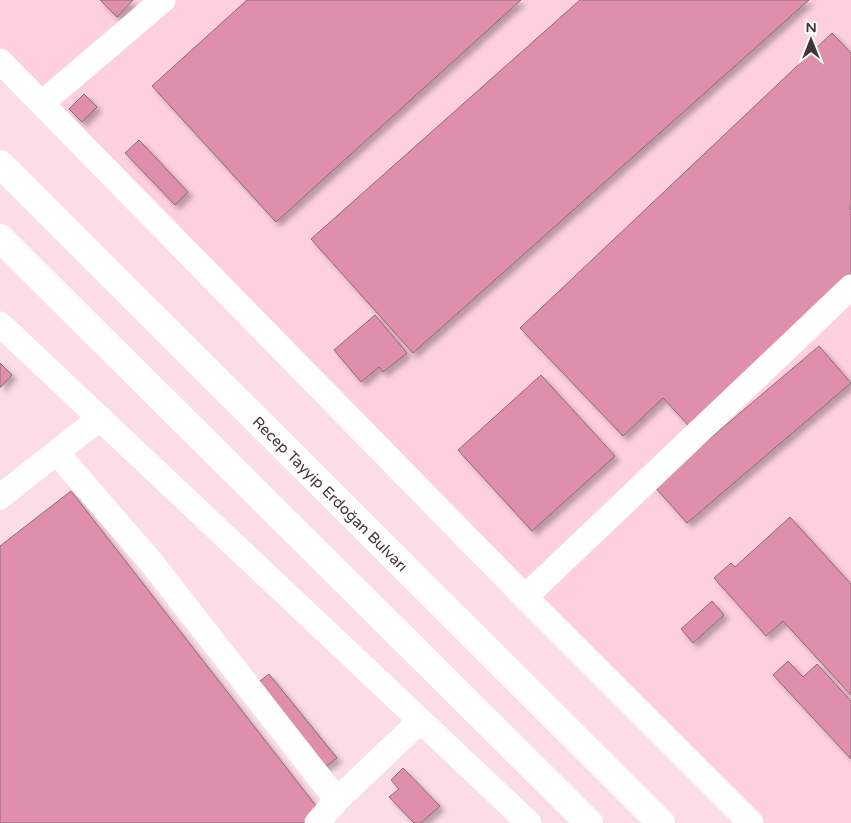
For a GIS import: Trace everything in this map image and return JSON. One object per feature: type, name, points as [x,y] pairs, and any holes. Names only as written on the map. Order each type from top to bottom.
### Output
[{"type":"highway","name":"Recep Tayyip Erdoğan Bulvarı","points":[[0,164],[661,823]]},
{"type":"highway","points":[[0,238],[589,823]]},
{"type":"street","points":[[42,103],[164,0]]},
{"type":"street","points":[[0,61],[525,597],[751,823]]},
{"type":"street","points":[[525,597],[851,288]]},
{"type":"street","points":[[0,324],[529,823]]},
{"type":"street","points":[[0,497],[100,418]]},
{"type":"street","points":[[57,453],[151,562],[337,800]]},
{"type":"street","points":[[317,823],[337,800],[420,720]]},
{"type":"shaded area","points":[[0,0],[851,0],[851,823],[751,823],[0,59]]},
{"type":"building","points":[[100,0],[133,0],[117,17]]},
{"type":"building","points":[[247,0],[521,0],[276,222],[152,86]]},
{"type":"building","points":[[580,0],[809,0],[413,353],[311,239]]},
{"type":"building","points":[[832,33],[851,53],[851,205],[849,208],[851,210],[851,275],[690,427],[663,398],[623,436],[520,328]]},
{"type":"building","points":[[84,94],[97,107],[82,122],[69,109]]},
{"type":"building","points":[[139,140],[188,192],[175,205],[125,153]]},
{"type":"building","points":[[375,315],[407,353],[383,372],[379,367],[361,382],[334,350]]},
{"type":"building","points":[[819,346],[851,383],[687,523],[654,486]]},
{"type":"building","points":[[0,363],[12,375],[1,387],[0,387]]},
{"type":"building","points":[[541,375],[615,456],[532,531],[458,450]]},
{"type":"building","points":[[71,491],[320,811],[304,823],[0,823],[0,546]]},
{"type":"building","points":[[790,517],[851,584],[851,695],[783,621],[766,636],[714,578],[731,563],[735,567]]},
{"type":"building","points":[[712,601],[724,615],[693,643],[681,629]]},
{"type":"building","points":[[788,661],[803,677],[817,664],[851,701],[851,759],[773,675]]},
{"type":"building","points":[[269,674],[337,758],[324,768],[256,684]]},
{"type":"building","points":[[403,768],[440,806],[421,823],[414,823],[389,797],[399,789],[391,780]]}]
